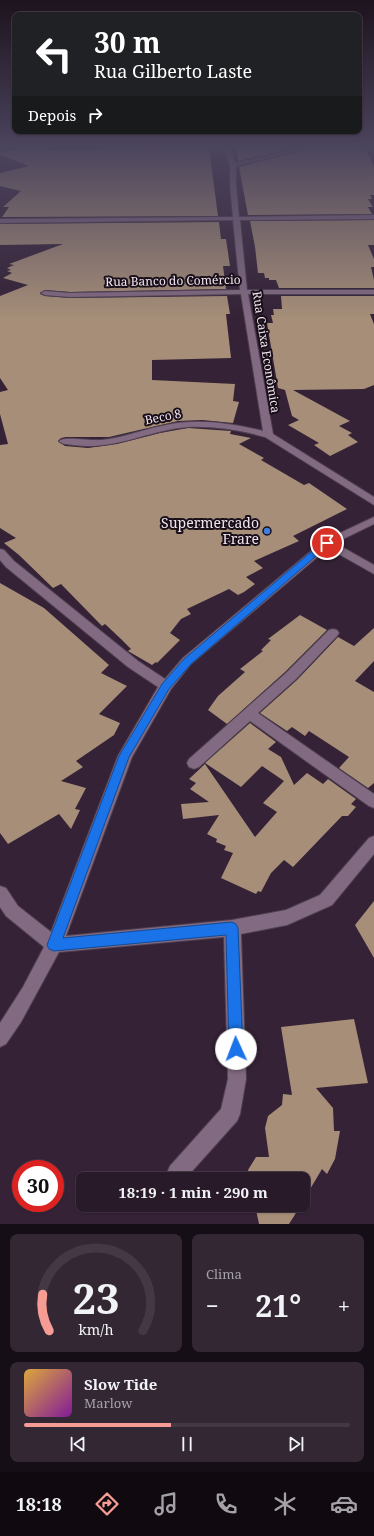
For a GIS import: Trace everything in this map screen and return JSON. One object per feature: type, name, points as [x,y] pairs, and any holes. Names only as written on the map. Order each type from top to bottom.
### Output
[{"type":"street","name":"Rua Caixa Econômica","points":[[235,205],[244,292],[268,435],[374,502]]},
{"type":"street","points":[[0,221],[374,217]]},
{"type":"street","name":"Rua Banco do Comércio","points":[[45,293],[70,295],[244,292],[374,292]]},
{"type":"street","name":"Beco 8","points":[[64,440],[91,444],[109,442],[178,425],[207,425],[245,429],[268,435]]},
{"type":"street","points":[[0,1038],[8,1028],[44,966],[54,945],[124,756],[166,686],[187,661],[327,543],[374,520]]},
{"type":"street","points":[[327,543],[374,570]]},
{"type":"street","points":[[0,553],[16,569],[133,664],[166,686]]},
{"type":"street","points":[[194,763],[291,676],[333,633]]},
{"type":"street","points":[[248,714],[374,802]]},
{"type":"street","points":[[0,893],[12,911],[54,945],[232,928],[287,917],[326,900],[374,844]]},
{"type":"street","points":[[178,1172],[230,1114],[237,1079],[232,928]]},
{"type":"building","points":[[5,205],[217,205],[218,216],[2,217],[9,207],[3,207]]},
{"type":"building","points":[[246,205],[372,205],[373,207],[368,207],[372,214],[248,215]]},
{"type":"building","points":[[374,220],[374,245],[368,245],[374,259],[374,267],[371,267],[374,288],[279,288],[276,280],[269,280],[269,278],[265,278],[264,273],[258,273],[250,221]]},
{"type":"building","points":[[219,222],[221,239],[226,239],[230,266],[223,266],[226,289],[70,292],[45,290],[40,294],[45,296],[70,298],[227,296],[230,314],[226,314],[231,358],[152,360],[152,380],[235,384],[233,401],[239,402],[233,423],[202,420],[178,421],[109,437],[66,437],[61,438],[58,441],[65,446],[88,448],[117,444],[160,433],[188,428],[231,431],[230,434],[251,438],[239,444],[264,458],[261,460],[304,485],[309,483],[347,509],[293,536],[299,541],[254,561],[263,568],[246,577],[255,584],[244,592],[238,595],[229,589],[187,609],[191,614],[181,619],[170,633],[180,640],[157,663],[156,662],[152,665],[128,651],[131,649],[105,624],[102,626],[61,584],[53,588],[19,555],[4,543],[16,538],[0,528],[0,445],[8,444],[0,414],[0,392],[8,390],[0,378],[0,296],[28,285],[3,278],[12,273],[7,271],[11,270],[7,268],[14,265],[9,264],[63,244],[0,245],[0,224]]},
{"type":"building","points":[[281,296],[374,296],[374,314],[370,314],[374,324],[374,385],[364,389],[293,390],[350,421],[339,426],[352,433],[348,435],[358,442],[330,456],[314,445],[319,443],[288,425],[299,420],[292,416],[285,390],[278,388],[267,323],[273,323],[271,315],[274,315],[273,309],[282,309]]},
{"type":"building","points":[[0,583],[44,608],[109,665],[101,673],[127,686],[99,714],[120,723],[114,735],[76,761],[83,767],[61,781],[86,788],[75,809],[80,810],[71,829],[59,814],[8,844],[0,833]]},
{"type":"building","points":[[300,615],[327,630],[285,672],[227,724],[208,710],[218,696],[245,672],[240,669],[263,651],[261,650],[271,640],[268,639]]},
{"type":"building","points":[[374,628],[374,661],[355,681],[374,692],[374,783],[368,788],[339,768],[349,757],[309,731],[305,736],[292,727],[287,731],[260,713],[297,680],[338,637],[354,646]]},
{"type":"building","points":[[250,723],[276,742],[268,749],[281,757],[294,785],[307,773],[323,784],[328,779],[356,799],[351,804],[356,807],[348,816],[342,816],[293,867],[284,860],[271,873],[261,892],[258,891],[256,894],[221,878],[233,853],[224,850],[226,846],[216,842],[217,839],[207,834],[219,815],[183,819],[181,804],[209,802],[190,789],[196,783],[189,779],[205,764],[255,837],[277,812],[263,803],[284,781],[262,766],[241,787],[205,763]]},
{"type":"building","points":[[374,901],[374,958],[355,925]]},
{"type":"building","points":[[354,1019],[368,1083],[316,1088],[333,1108],[334,1131],[340,1131],[335,1159],[327,1174],[322,1169],[310,1189],[310,1172],[248,1172],[248,1170],[256,1157],[269,1157],[265,1128],[268,1116],[282,1105],[283,1094],[292,1095],[281,1027]]},
{"type":"building","points":[[256,1212],[297,1212],[289,1224],[259,1224]]},
{"type":"place","name":"Supermercado Frare","points":[[267,531]]},
{"type":"route","points":[[236,1049],[232,928],[54,945],[124,756],[166,686],[187,661],[327,543]]}]
